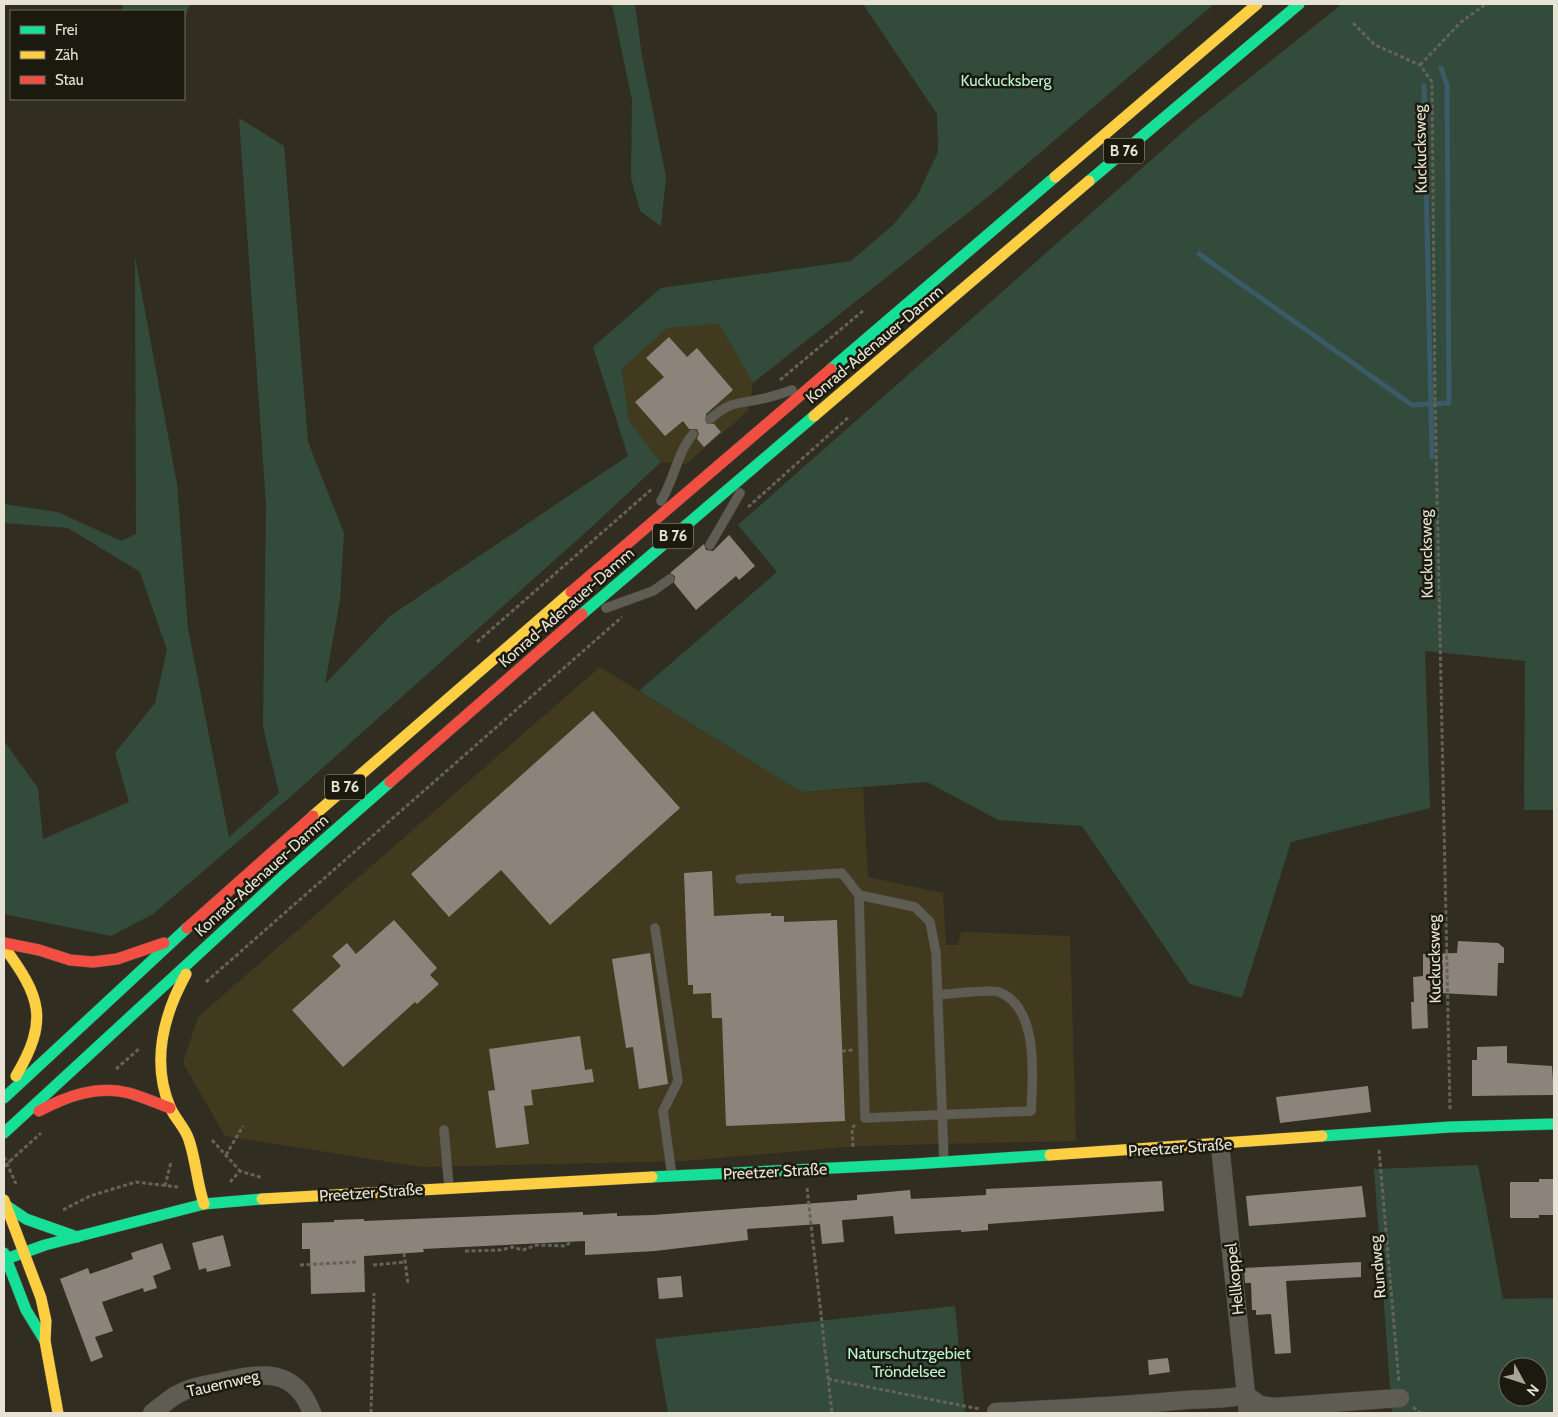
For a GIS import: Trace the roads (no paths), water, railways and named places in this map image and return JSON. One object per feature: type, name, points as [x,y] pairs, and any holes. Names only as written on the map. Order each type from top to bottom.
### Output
[{"type":"main road","name":"Konrad-Adenauer-Damm","points":[[4,1098],[175,939],[394,744],[1257,4]]},
{"type":"main road","name":"Konrad-Adenauer-Damm","points":[[4,1133],[199,953],[412,761],[586,610],[1298,4]]},
{"type":"main road","points":[[4,943],[38,950],[70,960],[93,962],[129,955],[175,939]]},
{"type":"main road","points":[[4,948],[27,977],[38,1012],[34,1046],[4,1094]]},
{"type":"main road","points":[[199,953],[172,999],[162,1031],[162,1073],[170,1108],[185,1130],[197,1167],[198,1189],[204,1204]]},
{"type":"main road","points":[[13,1124],[76,1093],[102,1090],[129,1093],[170,1108]]},
{"type":"main road","name":"Preetzer Straße","points":[[4,1257],[204,1204],[450,1187],[853,1168],[1450,1127],[1554,1124]]},
{"type":"main road","points":[[5,1203],[26,1219],[77,1237]]},
{"type":"main road","points":[[5,1203],[25,1252],[46,1321],[45,1341],[58,1413]]},
{"type":"main road","points":[[4,1257],[31,1325],[45,1341]]},
{"type":"street","name":"Hellkoppel","points":[[1220,1144],[1248,1413]]},
{"type":"street","name":"Tauernweg","points":[[152,1413],[175,1395],[190,1389],[266,1373],[288,1381],[307,1399],[312,1413]]},
{"type":"street","points":[[996,1412],[1128,1406],[1214,1397],[1230,1399],[1246,1394],[1260,1405],[1274,1407],[1400,1398]]},
{"type":"lane","points":[[710,419],[724,407],[737,402],[760,400],[818,380]]},
{"type":"lane","points":[[645,528],[670,486],[685,444],[693,434]]},
{"type":"lane","points":[[710,544],[761,461]]},
{"type":"lane","points":[[586,610],[605,608],[654,592],[670,578]]},
{"type":"lane","points":[[740,879],[842,873],[860,895],[866,1118],[1031,1111],[1034,1068],[1028,1029],[1022,1015],[1013,1003],[998,992],[938,995]]},
{"type":"lane","points":[[860,895],[915,907],[930,922],[936,953],[944,1162]]},
{"type":"lane","points":[[655,928],[678,1081],[663,1111],[672,1176]]},
{"type":"lane","points":[[444,1130],[450,1187]]},
{"type":"waterway","points":[[1199,254],[1412,405],[1449,403],[1447,85],[1441,68]]},
{"type":"waterway","points":[[1424,86],[1432,457]]},
{"type":"park label","name":"Kuckucksberg","points":[[1006,80]]},
{"type":"park label","name":"Naturschutzgebiet Tröndelsee","points":[[909,1362]]}]
